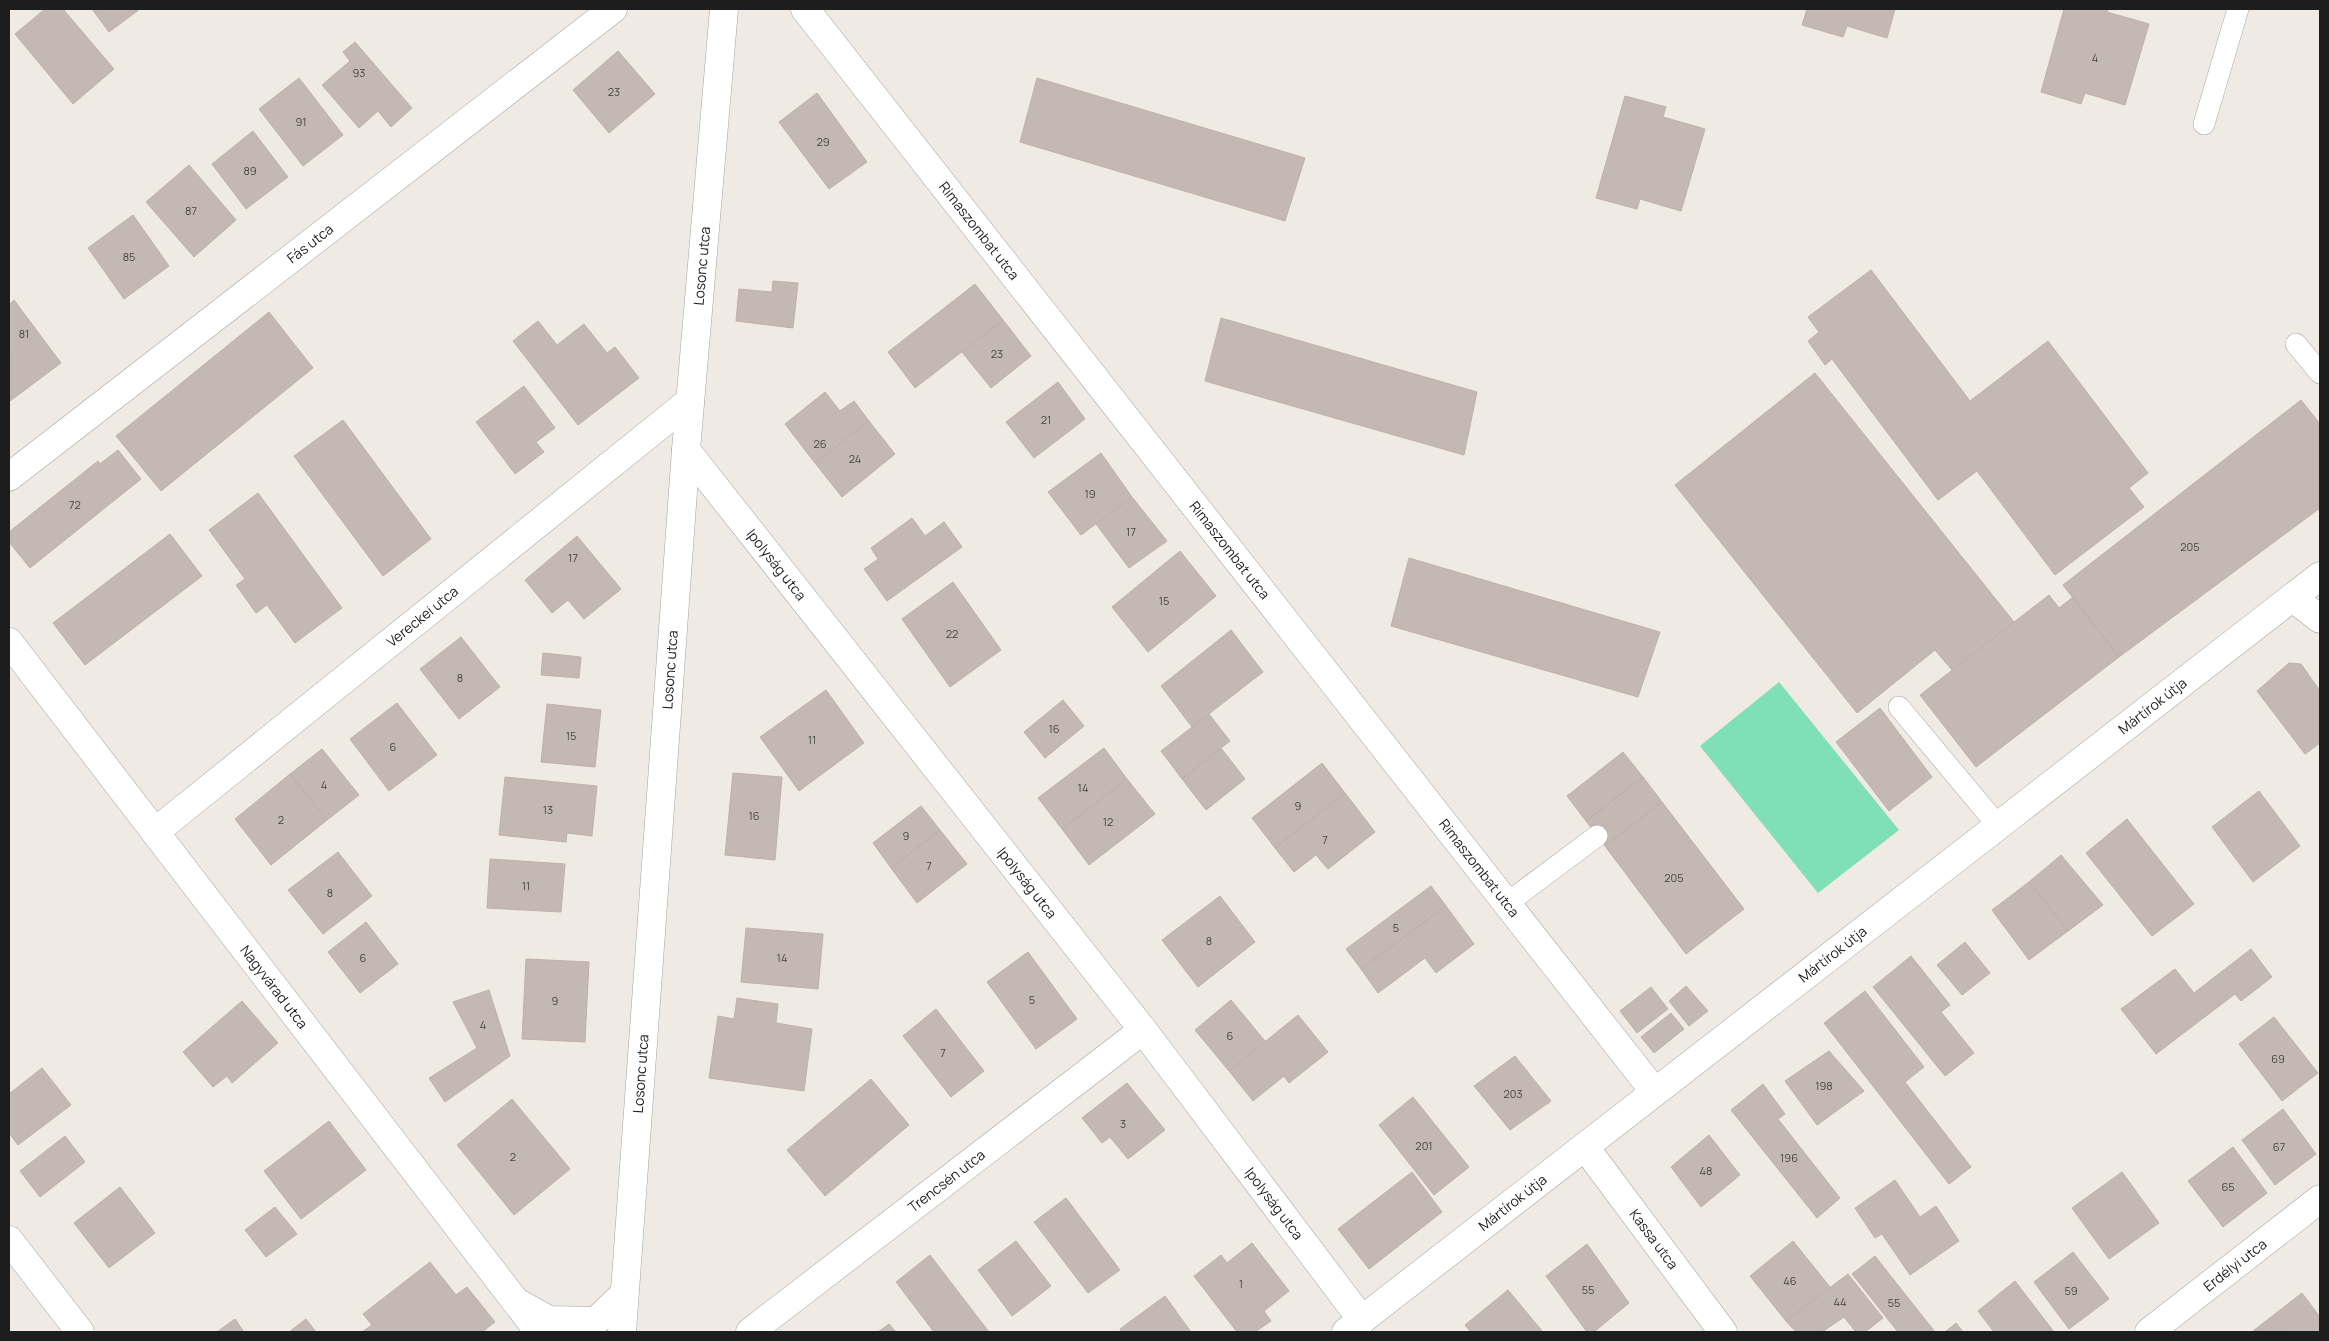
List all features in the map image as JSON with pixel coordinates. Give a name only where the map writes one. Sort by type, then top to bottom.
[{"type":"street","name":"Fás utca","points":[[9,477],[612,9]]},
{"type":"street","name":"Losonc utca","points":[[622,1332],[686,450],[724,9]]},
{"type":"street","name":"Rimaszombat utca","points":[[805,9],[1654,1092]]},
{"type":"street","name":"Vereckei utca","points":[[156,831],[690,401]]},
{"type":"street","name":"Ipolyság utca","points":[[686,450],[1143,1030],[1354,1326]]},
{"type":"street","name":"Mártírok útja","points":[[1354,1326],[2320,576]]},
{"type":"street","points":[[2292,598],[2320,619]]},
{"type":"street","name":"Nagyvárad utca","points":[[9,642],[539,1332]]},
{"type":"street","name":"Trencsén utca","points":[[750,1332],[1143,1030]]},
{"type":"street","name":"Kassa utca","points":[[1585,1147],[1723,1332]]},
{"type":"street","name":"Erdélyi utca","points":[[2149,1332],[2320,1199]]},
{"type":"street","points":[[9,1240],[80,1332]]},
{"type":"street","points":[[516,1302],[549,1320],[596,1321],[624,1294]]},
{"type":"lane","points":[[2204,124],[2238,9]]},
{"type":"lane","points":[[2296,344],[2320,373]]},
{"type":"lane","points":[[1900,707],[1999,826]]},
{"type":"lane","points":[[1506,904],[1597,836]]},
{"type":"green space","points":[[1779,682],[1899,830],[1818,893],[1700,746]]},
{"type":"building","points":[[45,9],[63,9],[114,69],[73,104],[15,34]]},
{"type":"building","points":[[92,9],[140,9],[109,32]]},
{"type":"building","points":[[1807,9],[1895,9],[1887,38],[1847,26],[1843,37],[1802,25]]},
{"type":"building","points":[[2064,9],[2108,9],[2107,12],[2149,24],[2125,105],[2085,93],[2081,104],[2041,92]]},
{"type":"building","points":[[355,42],[412,108],[391,127],[378,111],[359,128],[322,85],[350,61],[343,52]]},
{"type":"building","points":[[618,51],[655,94],[609,133],[573,90]]},
{"type":"building","points":[[299,78],[343,135],[303,166],[259,109]]},
{"type":"building","points":[[1037,78],[1305,158],[1285,221],[1020,142]]},
{"type":"building","points":[[817,93],[867,162],[829,189],[779,122]]},
{"type":"building","points":[[1625,96],[1666,107],[1663,117],[1705,129],[1681,211],[1640,199],[1637,209],[1596,198]]},
{"type":"building","points":[[253,131],[288,177],[246,209],[212,164]]},
{"type":"building","points":[[189,165],[236,220],[194,257],[146,202]]},
{"type":"building","points":[[133,215],[169,266],[124,299],[88,248]]},
{"type":"building","points":[[1871,270],[1970,401],[2048,341],[2148,473],[2129,488],[2144,507],[2055,575],[1977,471],[1938,500],[1832,359],[1825,365],[1808,341],[1819,332],[1808,317]]},
{"type":"building","points":[[773,281],[798,283],[793,328],[736,321],[739,289],[772,292]]},
{"type":"building","points":[[975,284],[1003,320],[915,388],[888,352]]},
{"type":"building","points":[[14,300],[61,363],[10,401],[9,305]]},
{"type":"building","points":[[269,312],[313,368],[161,491],[116,436]]},
{"type":"building","points":[[1221,318],[1477,392],[1464,455],[1205,381]]},
{"type":"building","points":[[1003,320],[1031,356],[991,388],[962,352]]},
{"type":"building","points":[[538,321],[557,345],[584,324],[607,353],[615,347],[639,378],[578,425],[513,341]]},
{"type":"building","points":[[1815,373],[2014,622],[1952,670],[1935,650],[1857,713],[1675,485]]},
{"type":"building","points":[[1058,382],[1085,419],[1034,458],[1006,422]]},
{"type":"building","points":[[524,386],[555,428],[536,442],[544,452],[515,474],[476,422]]},
{"type":"building","points":[[825,392],[840,411],[854,401],[869,421],[815,463],[785,424]]},
{"type":"building","points":[[2301,400],[2320,424],[2320,508],[2119,657],[2063,585]]},
{"type":"building","points":[[343,420],[431,539],[383,576],[294,456]]},
{"type":"building","points":[[869,421],[895,454],[842,497],[815,463]]},
{"type":"building","points":[[118,450],[141,479],[30,568],[9,542],[9,532],[98,461],[100,464]]},
{"type":"building","points":[[1101,453],[1132,497],[1081,535],[1048,492]]},
{"type":"building","points":[[258,493],[342,608],[295,643],[267,605],[256,613],[236,585],[245,579],[209,530]]},
{"type":"building","points":[[1132,497],[1167,541],[1129,568],[1096,524]]},
{"type":"building","points":[[912,518],[925,536],[944,522],[962,547],[887,601],[864,569],[878,559],[871,548]]},
{"type":"building","points":[[170,534],[202,576],[85,665],[53,623]]},
{"type":"building","points":[[577,536],[621,589],[584,619],[568,600],[552,613],[525,580]]},
{"type":"building","points":[[1180,551],[1216,596],[1148,652],[1112,607]]},
{"type":"building","points":[[1409,558],[1660,632],[1638,697],[1391,626]]},
{"type":"building","points":[[953,582],[1001,650],[950,687],[902,619]]},
{"type":"building","points":[[2049,595],[2059,608],[2073,597],[2119,657],[1976,767],[1920,695]]},
{"type":"building","points":[[1231,630],[1263,672],[1192,727],[1161,686]]},
{"type":"building","points":[[461,637],[500,687],[459,719],[420,669]]},
{"type":"building","points":[[543,653],[581,657],[579,678],[541,675]]},
{"type":"building","points":[[2289,663],[2301,664],[2320,691],[2320,743],[2305,754],[2257,691]]},
{"type":"building","points":[[826,690],[864,743],[799,791],[760,737]]},
{"type":"building","points":[[1063,700],[1084,726],[1045,758],[1024,732]]},
{"type":"building","points":[[397,703],[437,755],[389,791],[350,739]]},
{"type":"building","points":[[547,704],[601,710],[595,767],[541,762]]},
{"type":"building","points":[[1880,708],[1932,777],[1889,811],[1836,742]]},
{"type":"building","points":[[1209,714],[1230,741],[1182,779],[1161,751]]},
{"type":"building","points":[[1104,748],[1127,779],[1062,829],[1038,798]]},
{"type":"building","points":[[1221,748],[1245,779],[1206,810],[1182,779]]},
{"type":"building","points":[[322,749],[359,795],[327,820],[290,774]]},
{"type":"building","points":[[1623,752],[1643,777],[1586,821],[1567,796]]},
{"type":"building","points":[[1322,763],[1345,793],[1275,848],[1252,818]]},
{"type":"building","points":[[733,773],[782,777],[775,860],[725,855]]},
{"type":"building","points":[[290,774],[327,820],[271,865],[235,819]]},
{"type":"building","points":[[505,777],[597,786],[592,836],[567,833],[566,842],[499,835]]},
{"type":"building","points":[[1643,777],[1662,802],[1605,846],[1586,821]]},
{"type":"building","points":[[1127,779],[1155,814],[1089,865],[1062,829]]},
{"type":"building","points":[[2259,791],[2300,846],[2253,882],[2212,827]]},
{"type":"building","points":[[1345,793],[1375,832],[1328,869],[1316,855],[1294,872],[1275,848]]},
{"type":"building","points":[[1662,802],[1744,909],[1686,954],[1605,846]]},
{"type":"building","points":[[921,806],[940,830],[891,868],[873,843]]},
{"type":"building","points":[[2127,819],[2194,904],[2152,936],[2086,853]]},
{"type":"building","points":[[940,830],[967,864],[917,903],[891,868]]},
{"type":"building","points":[[338,852],[372,896],[323,934],[288,890]]},
{"type":"building","points":[[2061,855],[2103,905],[2068,931],[2029,882]]},
{"type":"building","points":[[490,859],[565,864],[561,912],[487,908]]},
{"type":"building","points":[[2029,882],[2068,931],[2029,960],[1992,910]]},
{"type":"building","points":[[1431,886],[1446,906],[1361,969],[1346,949]]},
{"type":"building","points":[[1220,896],[1255,942],[1198,987],[1162,940]]},
{"type":"building","points":[[1446,906],[1474,944],[1436,973],[1425,958],[1378,993],[1361,969]]},
{"type":"building","points":[[366,922],[398,964],[360,993],[328,952]]},
{"type":"building","points":[[746,928],[823,934],[818,989],[741,982]]},
{"type":"building","points":[[1965,942],[1990,973],[1962,995],[1937,965]]},
{"type":"building","points":[[2251,949],[2272,977],[2241,1001],[2235,994],[2156,1054],[2121,1009],[2175,969],[2194,993]]},
{"type":"building","points":[[1028,952],[1077,1019],[1036,1049],[987,982]]},
{"type":"building","points":[[1911,956],[1950,1005],[1941,1012],[1974,1053],[1945,1076],[1873,987]]},
{"type":"building","points":[[526,959],[589,962],[585,1042],[522,1039]]},
{"type":"building","points":[[1686,986],[1708,1011],[1689,1026],[1669,1001]]},
{"type":"building","points":[[1651,987],[1668,1009],[1637,1033],[1620,1011]]},
{"type":"building","points":[[489,990],[510,1056],[445,1102],[429,1078],[477,1048],[453,1002]]},
{"type":"building","points":[[1865,991],[1924,1067],[1905,1082],[1971,1167],[1949,1184],[1824,1023]]},
{"type":"building","points":[[737,998],[778,1004],[776,1023],[812,1029],[804,1091],[709,1078],[718,1016],[734,1019]]},
{"type":"building","points":[[1231,1000],[1265,1041],[1229,1071],[1195,1030]]},
{"type":"building","points":[[242,1001],[278,1043],[232,1083],[227,1076],[213,1087],[183,1052]]},
{"type":"building","points":[[936,1009],[984,1071],[951,1097],[903,1036]]},
{"type":"building","points":[[1671,1013],[1684,1029],[1654,1053],[1641,1037]]},
{"type":"building","points":[[1298,1015],[1328,1052],[1289,1083],[1284,1076],[1253,1101],[1229,1071]]},
{"type":"building","points":[[2274,1017],[2318,1073],[2282,1101],[2239,1044]]},
{"type":"building","points":[[1829,1051],[1864,1091],[1817,1125],[1785,1081]]},
{"type":"building","points":[[1515,1056],[1551,1101],[1510,1130],[1474,1086]]},
{"type":"building","points":[[42,1068],[71,1105],[18,1145],[9,1133],[9,1094]]},
{"type":"building","points":[[871,1079],[909,1125],[825,1196],[787,1150]]},
{"type":"building","points":[[1127,1083],[1165,1130],[1128,1159],[1110,1137],[1102,1143],[1082,1118]]},
{"type":"building","points":[[1763,1084],[1785,1114],[1778,1119],[1840,1198],[1817,1218],[1731,1110]]},
{"type":"building","points":[[1413,1097],[1469,1167],[1434,1195],[1379,1125]]},
{"type":"building","points":[[512,1099],[570,1169],[514,1215],[457,1145]]},
{"type":"building","points":[[2283,1109],[2316,1154],[2275,1185],[2242,1140]]},
{"type":"building","points":[[329,1121],[366,1170],[301,1219],[264,1171]]},
{"type":"building","points":[[1709,1135],[1740,1175],[1701,1207],[1671,1167]]},
{"type":"building","points":[[65,1136],[85,1162],[40,1197],[20,1171]]},
{"type":"building","points":[[2233,1147],[2267,1193],[2223,1227],[2188,1181]]},
{"type":"building","points":[[1412,1172],[1442,1212],[1369,1269],[1338,1229]]},
{"type":"building","points":[[2122,1172],[2159,1223],[2109,1259],[2072,1208]]},
{"type":"building","points":[[1895,1180],[1920,1217],[1936,1206],[1959,1241],[1910,1275],[1882,1234],[1875,1238],[1855,1208]]},
{"type":"building","points":[[120,1187],[155,1233],[109,1268],[74,1223]]},
{"type":"building","points":[[1066,1198],[1120,1270],[1088,1293],[1034,1222]]},
{"type":"building","points":[[275,1207],[297,1234],[266,1257],[245,1230]]},
{"type":"building","points":[[1016,1241],[1051,1286],[1012,1316],[978,1270]]},
{"type":"building","points":[[1793,1241],[1830,1287],[1786,1321],[1750,1276]]},
{"type":"building","points":[[1252,1243],[1289,1291],[1264,1311],[1271,1321],[1255,1332],[1237,1332],[1194,1276],[1221,1255],[1227,1263]]},
{"type":"building","points":[[1587,1244],[1629,1303],[1594,1332],[1587,1332],[1546,1276]]},
{"type":"building","points":[[2073,1252],[2109,1299],[2069,1329],[2034,1282]]},
{"type":"building","points":[[930,1255],[989,1332],[934,1332],[896,1282]]},
{"type":"building","points":[[1875,1256],[1935,1332],[1898,1332],[1852,1274]]},
{"type":"building","points":[[430,1262],[456,1295],[467,1287],[495,1322],[482,1332],[362,1332],[372,1325],[363,1314]]},
{"type":"building","points":[[1848,1274],[1883,1318],[1865,1332],[1856,1332],[1844,1317],[1822,1332],[1796,1332],[1786,1321]]},
{"type":"building","points":[[2015,1281],[2054,1332],[1994,1332],[1978,1311]]},
{"type":"building","points":[[1508,1290],[1543,1332],[1471,1332],[1465,1325]]},
{"type":"building","points":[[2302,1293],[2320,1317],[2320,1332],[2253,1331]]},
{"type":"building","points":[[1165,1296],[1191,1332],[1122,1332],[1120,1329]]},
{"type":"building","points":[[235,1319],[244,1332],[217,1332]]},
{"type":"building","points":[[306,1319],[316,1332],[289,1332]]},
{"type":"building","points":[[1956,1323],[1963,1332],[1945,1332]]},
{"type":"building","points":[[889,1324],[896,1332],[878,1332]]}]
